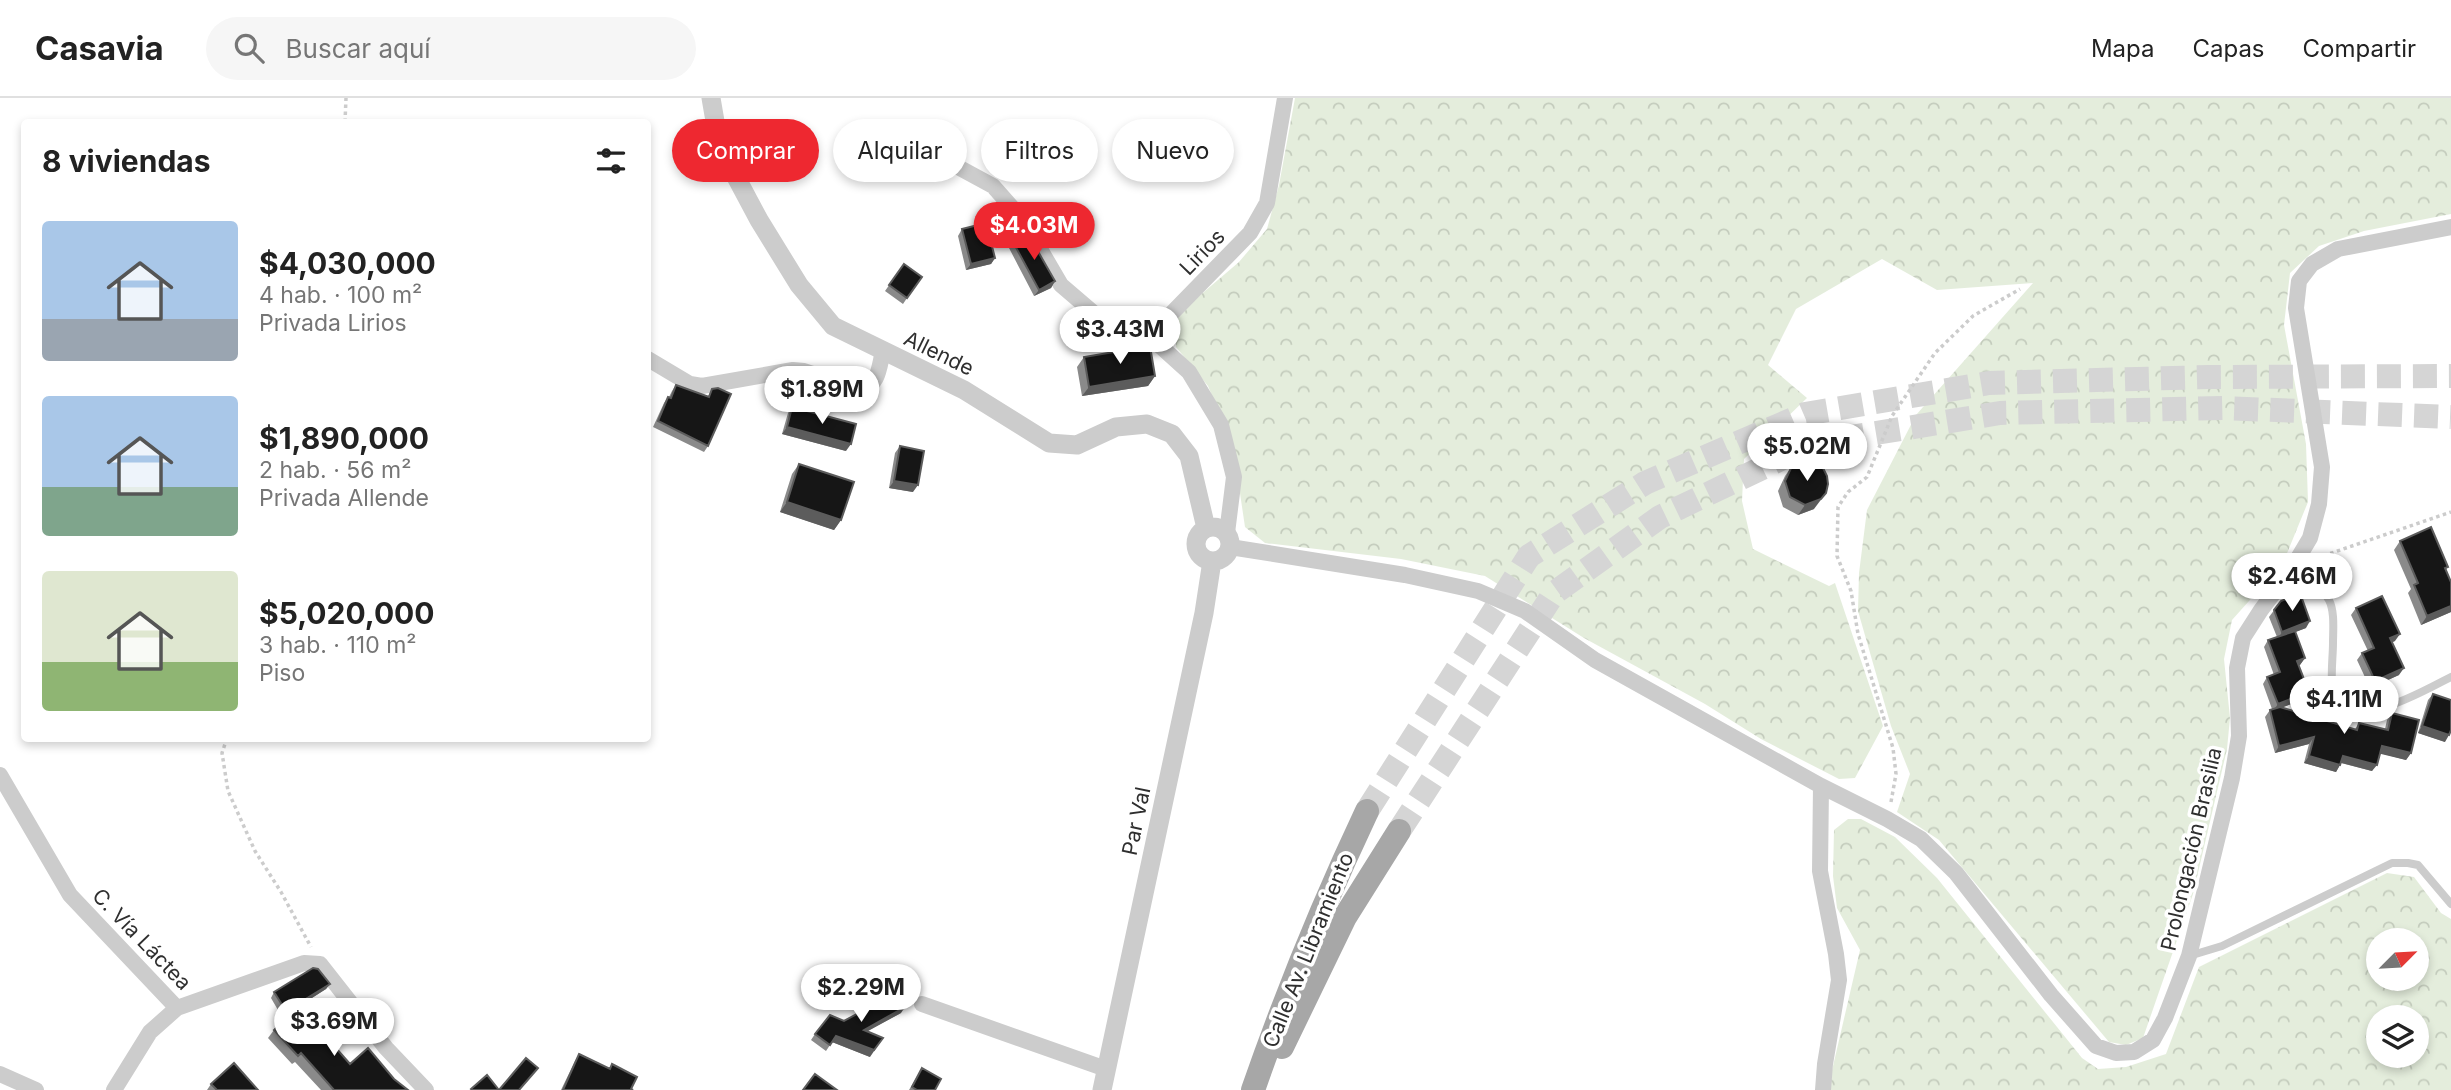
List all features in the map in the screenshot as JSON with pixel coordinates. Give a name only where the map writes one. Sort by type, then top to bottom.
[{"type":"main road","name":"Calle Av. Libramiento","points":[[1255,1090],[1275,1026],[1324,901],[1367,811]]},
{"type":"main road","name":"Calle Av. Libramiento","points":[[1255,1090],[1287,1037],[1345,916],[1399,831]]},
{"type":"street","name":"Allende","points":[[712,98],[716,127],[727,160],[759,220],[799,285],[833,326],[964,390],[1049,443],[1077,445],[1115,428],[1147,424],[1172,434],[1189,456],[1206,528]]},
{"type":"street","name":"Lirios","points":[[1158,344],[1171,314],[1250,233],[1267,203],[1285,98]]},
{"type":"street","points":[[967,172],[993,186],[1023,220],[1061,285],[1096,316],[1158,344],[1189,372],[1221,425],[1234,477],[1228,540],[1226,554],[1212,561],[1199,554],[1196,547],[1200,533],[1206,528],[1221,528],[1228,540]]},
{"type":"street","name":"Prolongación Brasilia","points":[[1228,540],[1478,591],[1525,611],[1595,660],[1921,839],[1956,873],[2051,995],[2096,1046],[2116,1053],[2134,1052],[2153,1040],[2165,1018],[2189,956],[2232,778],[2239,736],[2237,668],[2243,638],[2310,538],[2319,504],[2322,467],[2296,309],[2298,281],[2312,264],[2338,249],[2451,227]]},
{"type":"street","points":[[651,361],[690,384],[702,386],[793,370],[804,371],[860,390],[873,384],[883,351]]},
{"type":"street","name":"Par Val","points":[[1102,1090],[1204,613],[1212,561]]},
{"type":"street","name":"C. Vía Láctea","points":[[0,775],[69,895],[177,1008],[304,962],[320,964]]},
{"type":"street","points":[[1821,786],[1820,871],[1839,980],[1825,1063],[1824,1090]]},
{"type":"street","points":[[320,964],[386,1048],[426,1090]]},
{"type":"street","points":[[922,1004],[1107,1069]]},
{"type":"street","points":[[114,1090],[150,1032],[177,1008]]},
{"type":"street","points":[[0,1074],[36,1090]]},
{"type":"lane","points":[[2292,568],[2320,590],[2329,601],[2333,617],[2333,693],[2342,707],[2358,713],[2376,711],[2451,677]]},
{"type":"lane","points":[[2189,956],[2222,946],[2392,863],[2418,865],[2451,904]]},
{"type":"path","points":[[345,119],[346,98]]},
{"type":"path","points":[[1887,819],[1896,774],[1893,748],[1858,634],[1851,591],[1837,556],[1838,507],[1848,492],[1867,477],[1892,416],[1935,353],[1973,316],[2020,289]]},
{"type":"path","points":[[2292,568],[2451,512]]},
{"type":"path","points":[[226,742],[222,753],[228,791],[255,851],[320,964]]},
{"type":"green space","points":[[1295,98],[2451,98],[2451,214],[2364,231],[2319,246],[2290,273],[2284,325],[2306,444],[2308,502],[2283,563],[2232,620],[2224,659],[2230,718],[2227,749],[2193,894],[2143,1038],[2126,1045],[2109,1042],[1939,840],[1897,812],[1910,774],[1891,726],[1858,611],[1859,573],[1867,510],[1916,415],[2033,283],[1937,290],[1882,259],[1796,309],[1768,365],[1807,398],[1744,459],[1742,501],[1753,549],[1829,586],[1835,583],[1883,726],[1855,778],[1839,779],[1761,739],[1705,704],[1584,638],[1485,576],[1401,559],[1265,543],[1245,527],[1233,446],[1208,386],[1176,347],[1175,321],[1239,262],[1267,229],[1279,185]]},
{"type":"green space","points":[[1848,819],[1861,819],[1895,837],[1937,878],[2082,1058],[2098,1069],[2126,1067],[2166,1054],[2199,967],[2387,873],[2414,877],[2441,913],[2451,919],[2451,1090],[1829,1090],[1860,950],[1837,908],[1833,876],[1834,830]]},
{"type":"building","points":[[986,223],[995,258],[971,264],[962,229]]},
{"type":"building","points":[[1028,234],[1055,281],[1039,290],[1013,242]]},
{"type":"building","points":[[904,264],[922,277],[907,298],[889,285]]},
{"type":"building","points":[[1150,346],[1155,376],[1089,387],[1084,357]]},
{"type":"building","points":[[676,385],[709,397],[712,389],[718,388],[731,394],[708,446],[658,421]]},
{"type":"building","points":[[792,407],[856,424],[851,444],[787,427]]},
{"type":"building","points":[[900,446],[924,451],[918,485],[894,481]]},
{"type":"building","points":[[1808,461],[1823,468],[1828,484],[1821,499],[1805,505],[1790,497],[1785,481],[1792,466]]},
{"type":"building","points":[[799,464],[854,482],[841,520],[787,502]]},
{"type":"building","points":[[2431,527],[2448,567],[2445,568],[2451,582],[2451,606],[2427,616],[2414,585],[2418,583],[2400,541]]},
{"type":"building","points":[[2300,593],[2310,621],[2282,632],[2274,610],[2281,601]]},
{"type":"building","points":[[2382,596],[2400,634],[2390,638],[2404,668],[2375,681],[2362,653],[2374,648],[2356,608]]},
{"type":"building","points":[[2295,631],[2305,658],[2297,661],[2309,692],[2278,704],[2267,677],[2280,672],[2268,640]]},
{"type":"building","points":[[2433,694],[2451,700],[2449,735],[2422,726]]},
{"type":"building","points":[[2280,707],[2357,730],[2359,723],[2388,730],[2392,713],[2419,720],[2411,753],[2382,746],[2377,765],[2343,756],[2340,765],[2309,756],[2314,737],[2279,746],[2270,710]]},
{"type":"building","points":[[313,968],[318,969],[330,984],[286,1011],[274,992]]},
{"type":"building","points":[[897,992],[905,1007],[864,1030],[883,1038],[874,1050],[836,1036],[830,1045],[815,1034],[830,1015],[844,1021]]},
{"type":"building","points":[[299,1006],[350,1064],[368,1048],[394,1079],[408,1090],[334,1090],[301,1053],[298,1056],[274,1030]]},
{"type":"building","points":[[579,1054],[610,1069],[612,1064],[637,1077],[631,1089],[633,1090],[563,1090]]},
{"type":"building","points":[[526,1058],[538,1068],[519,1090],[499,1090]]},
{"type":"building","points":[[234,1063],[258,1090],[217,1090],[211,1084]]},
{"type":"building","points":[[922,1068],[941,1079],[935,1090],[917,1090],[912,1087]]},
{"type":"building","points":[[815,1074],[837,1090],[803,1090]]},
{"type":"building","points":[[487,1075],[499,1090],[472,1090],[471,1089]]},
{"type":"tunnel","points":[[1367,811],[1529,556],[1645,483],[1805,414],[1989,383],[2209,377],[2451,376]]},
{"type":"tunnel","points":[[1399,831],[1554,593],[1660,517],[1814,443],[2000,413],[2223,408],[2451,417]]}]
